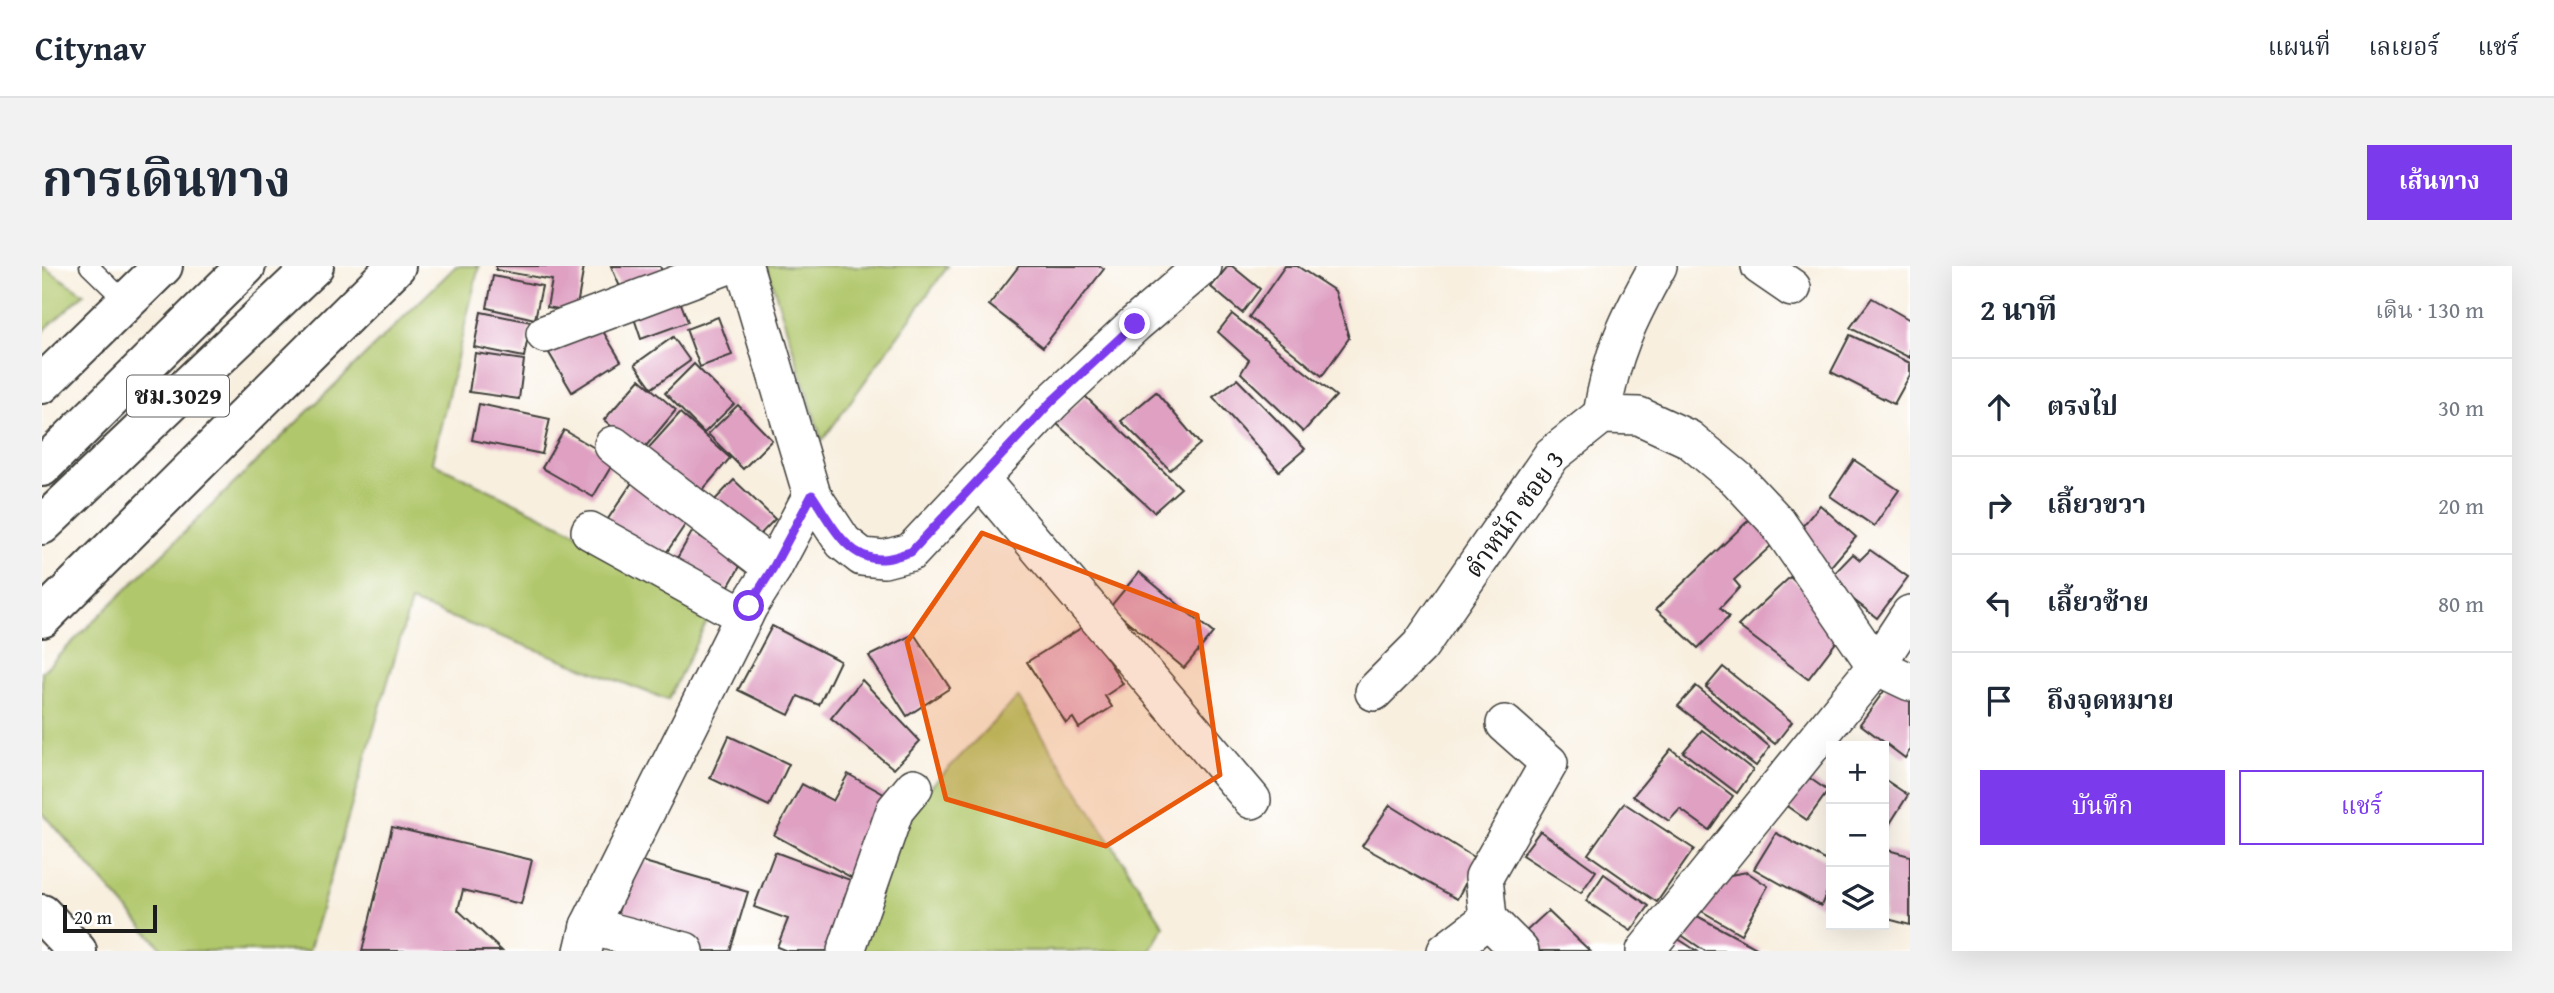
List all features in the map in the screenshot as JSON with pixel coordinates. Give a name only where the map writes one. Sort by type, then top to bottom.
[{"type":"main road","points":[[42,384],[163,266]]},
{"type":"main road","name":"ชม.3029","points":[[42,467],[246,266]]},
{"type":"main road","name":"ชม.3029","points":[[42,525],[314,266]]},
{"type":"main road","points":[[42,618],[396,266]]},
{"type":"main road","points":[[42,914],[77,951]]},
{"type":"street","points":[[545,334],[726,266]]},
{"type":"street","points":[[744,266],[812,495],[843,542],[862,557],[884,559],[911,552],[1051,402],[1135,324],[1203,266]]},
{"type":"street","points":[[1658,266],[1619,341],[1607,379],[1602,415],[1639,416],[1689,439],[1737,479],[1777,522],[1875,666],[1910,682]]},
{"type":"street","points":[[1760,266],[1792,288]]},
{"type":"street","name":"ตำหนัก ซอย 3","points":[[1374,692],[1420,646],[1552,455],[1602,415]]},
{"type":"street","points":[[613,445],[773,568]]},
{"type":"street","points":[[981,480],[1252,800]]},
{"type":"street","points":[[685,951],[586,939],[744,617],[812,495]]},
{"type":"street","points":[[590,531],[744,617]]},
{"type":"street","points":[[1645,951],[1875,666],[1910,614]]},
{"type":"street","points":[[1505,724],[1549,763],[1484,877],[1488,919],[1520,951]]},
{"type":"street","points":[[846,951],[895,810],[915,787]]},
{"type":"street","points":[[1446,951],[1488,919]]},
{"type":"lane","points":[[89,266],[125,302]]},
{"type":"highlighted area","points":[[982,533],[1197,615],[1220,775],[1106,846],[946,799],[907,642]]},
{"type":"green space","points":[[42,266],[84,294],[42,332]]},
{"type":"green space","points":[[456,266],[479,266],[432,462],[717,601],[668,700],[411,602],[309,951],[164,951],[42,812],[42,672]]},
{"type":"green space","points":[[767,266],[948,266],[822,441]]},
{"type":"green space","points":[[1018,697],[1164,926],[1150,951],[856,951],[904,814]]},
{"type":"building","points":[[496,266],[584,266],[576,312],[547,307],[552,280],[496,270]]},
{"type":"building","points":[[611,266],[660,266],[667,286],[626,301]]},
{"type":"building","points":[[1019,266],[1100,266],[1104,269],[1043,347],[989,305]]},
{"type":"building","points":[[1228,266],[1232,266],[1260,289],[1242,313],[1211,287]]},
{"type":"building","points":[[1285,266],[1297,266],[1335,291],[1349,338],[1322,376],[1249,317]]},
{"type":"building","points":[[493,276],[542,286],[535,319],[487,308]]},
{"type":"building","points":[[677,293],[688,322],[641,339],[631,309]]},
{"type":"building","points":[[1872,298],[1910,320],[1910,358],[1850,328]]},
{"type":"building","points":[[481,312],[531,322],[524,357],[474,347]]},
{"type":"building","points":[[1232,314],[1336,396],[1303,432],[1241,373],[1249,360],[1218,332]]},
{"type":"building","points":[[718,317],[732,355],[700,367],[686,329]]},
{"type":"building","points":[[598,323],[621,361],[572,392],[549,353]]},
{"type":"building","points":[[1850,335],[1910,363],[1910,375],[1894,404],[1831,372]]},
{"type":"building","points":[[673,337],[690,361],[652,388],[635,364]]},
{"type":"building","points":[[475,353],[524,360],[519,399],[469,392]]},
{"type":"building","points":[[694,364],[734,404],[704,433],[665,393]]},
{"type":"building","points":[[640,379],[676,410],[641,452],[604,420]]},
{"type":"building","points":[[1237,379],[1305,449],[1279,471],[1213,397]]},
{"type":"building","points":[[1156,392],[1200,444],[1170,470],[1121,421]]},
{"type":"building","points":[[1085,396],[1181,488],[1154,512],[1056,423]]},
{"type":"building","points":[[479,404],[550,419],[542,454],[472,440]]},
{"type":"building","points":[[738,405],[772,440],[743,469],[708,434]]},
{"type":"building","points":[[680,413],[730,458],[695,499],[644,453]]},
{"type":"building","points":[[564,430],[615,460],[593,497],[542,468]]},
{"type":"building","points":[[1854,460],[1899,490],[1874,526],[1830,496]]},
{"type":"building","points":[[734,480],[775,519],[752,543],[711,504]]},
{"type":"building","points":[[633,481],[689,519],[658,565],[602,528]]},
{"type":"building","points":[[1820,505],[1856,537],[1827,571],[1796,534]]},
{"type":"building","points":[[1752,517],[1773,544],[1734,580],[1740,587],[1720,608],[1729,617],[1698,648],[1656,609]]},
{"type":"building","points":[[692,532],[743,561],[723,596],[672,567]]},
{"type":"building","points":[[1870,550],[1908,577],[1877,618],[1828,580],[1853,554],[1860,560]]},
{"type":"building","points":[[1139,572],[1213,633],[1184,668],[1110,607]]},
{"type":"building","points":[[1790,577],[1846,629],[1808,679],[1738,626]]},
{"type":"building","points":[[1086,625],[1123,684],[1105,696],[1112,707],[1079,728],[1073,718],[1066,723],[1027,662]]},
{"type":"building","points":[[772,626],[840,661],[819,705],[798,696],[789,715],[738,690]]},
{"type":"building","points":[[914,634],[950,688],[907,716],[869,656]]},
{"type":"building","points":[[1723,667],[1792,722],[1775,744],[1706,687]]},
{"type":"building","points":[[1895,676],[1910,686],[1910,750],[1905,758],[1889,746],[1889,741],[1882,741],[1860,724]]},
{"type":"building","points":[[862,680],[920,741],[894,769],[831,718]]},
{"type":"building","points":[[1696,686],[1770,747],[1756,766],[1678,706]]},
{"type":"building","points":[[1702,730],[1753,770],[1737,793],[1683,752]]},
{"type":"building","points":[[729,736],[789,764],[769,806],[710,778]]},
{"type":"building","points":[[1671,749],[1733,796],[1709,830],[1680,809],[1669,821],[1633,796]]},
{"type":"building","points":[[1798,770],[1826,790],[1826,794],[1807,820],[1778,800]]},
{"type":"building","points":[[848,774],[896,801],[854,879],[774,835],[802,784],[833,801]]},
{"type":"building","points":[[1889,782],[1908,795],[1889,825]]},
{"type":"building","points":[[1624,803],[1694,849],[1657,902],[1588,854]]},
{"type":"building","points":[[1390,805],[1478,860],[1457,899],[1362,846]]},
{"type":"building","points":[[392,827],[532,860],[521,904],[463,890],[458,910],[502,951],[362,951]]},
{"type":"building","points":[[1540,831],[1596,871],[1581,893],[1522,855]]},
{"type":"building","points":[[1776,833],[1826,860],[1826,894],[1821,906],[1754,869]]},
{"type":"building","points":[[1889,850],[1910,856],[1910,925],[1889,919]]},
{"type":"building","points":[[775,852],[861,884],[835,951],[787,951],[777,947],[788,919],[754,907]]},
{"type":"building","points":[[634,859],[748,892],[730,951],[698,951],[614,926]]},
{"type":"building","points":[[1747,872],[1768,886],[1741,934],[1693,906],[1713,878]]},
{"type":"building","points":[[1604,874],[1649,906],[1631,931],[1586,901]]},
{"type":"building","points":[[1548,911],[1590,951],[1540,951],[1522,935]]},
{"type":"building","points":[[1688,911],[1762,951],[1705,951],[1674,930]]},
{"type":"building","points":[[1672,935],[1697,951],[1661,951]]},
{"type":"route","points":[[749,606],[773,568],[812,495],[843,542],[862,557],[884,559],[911,552],[1051,402],[1135,324]]}]
